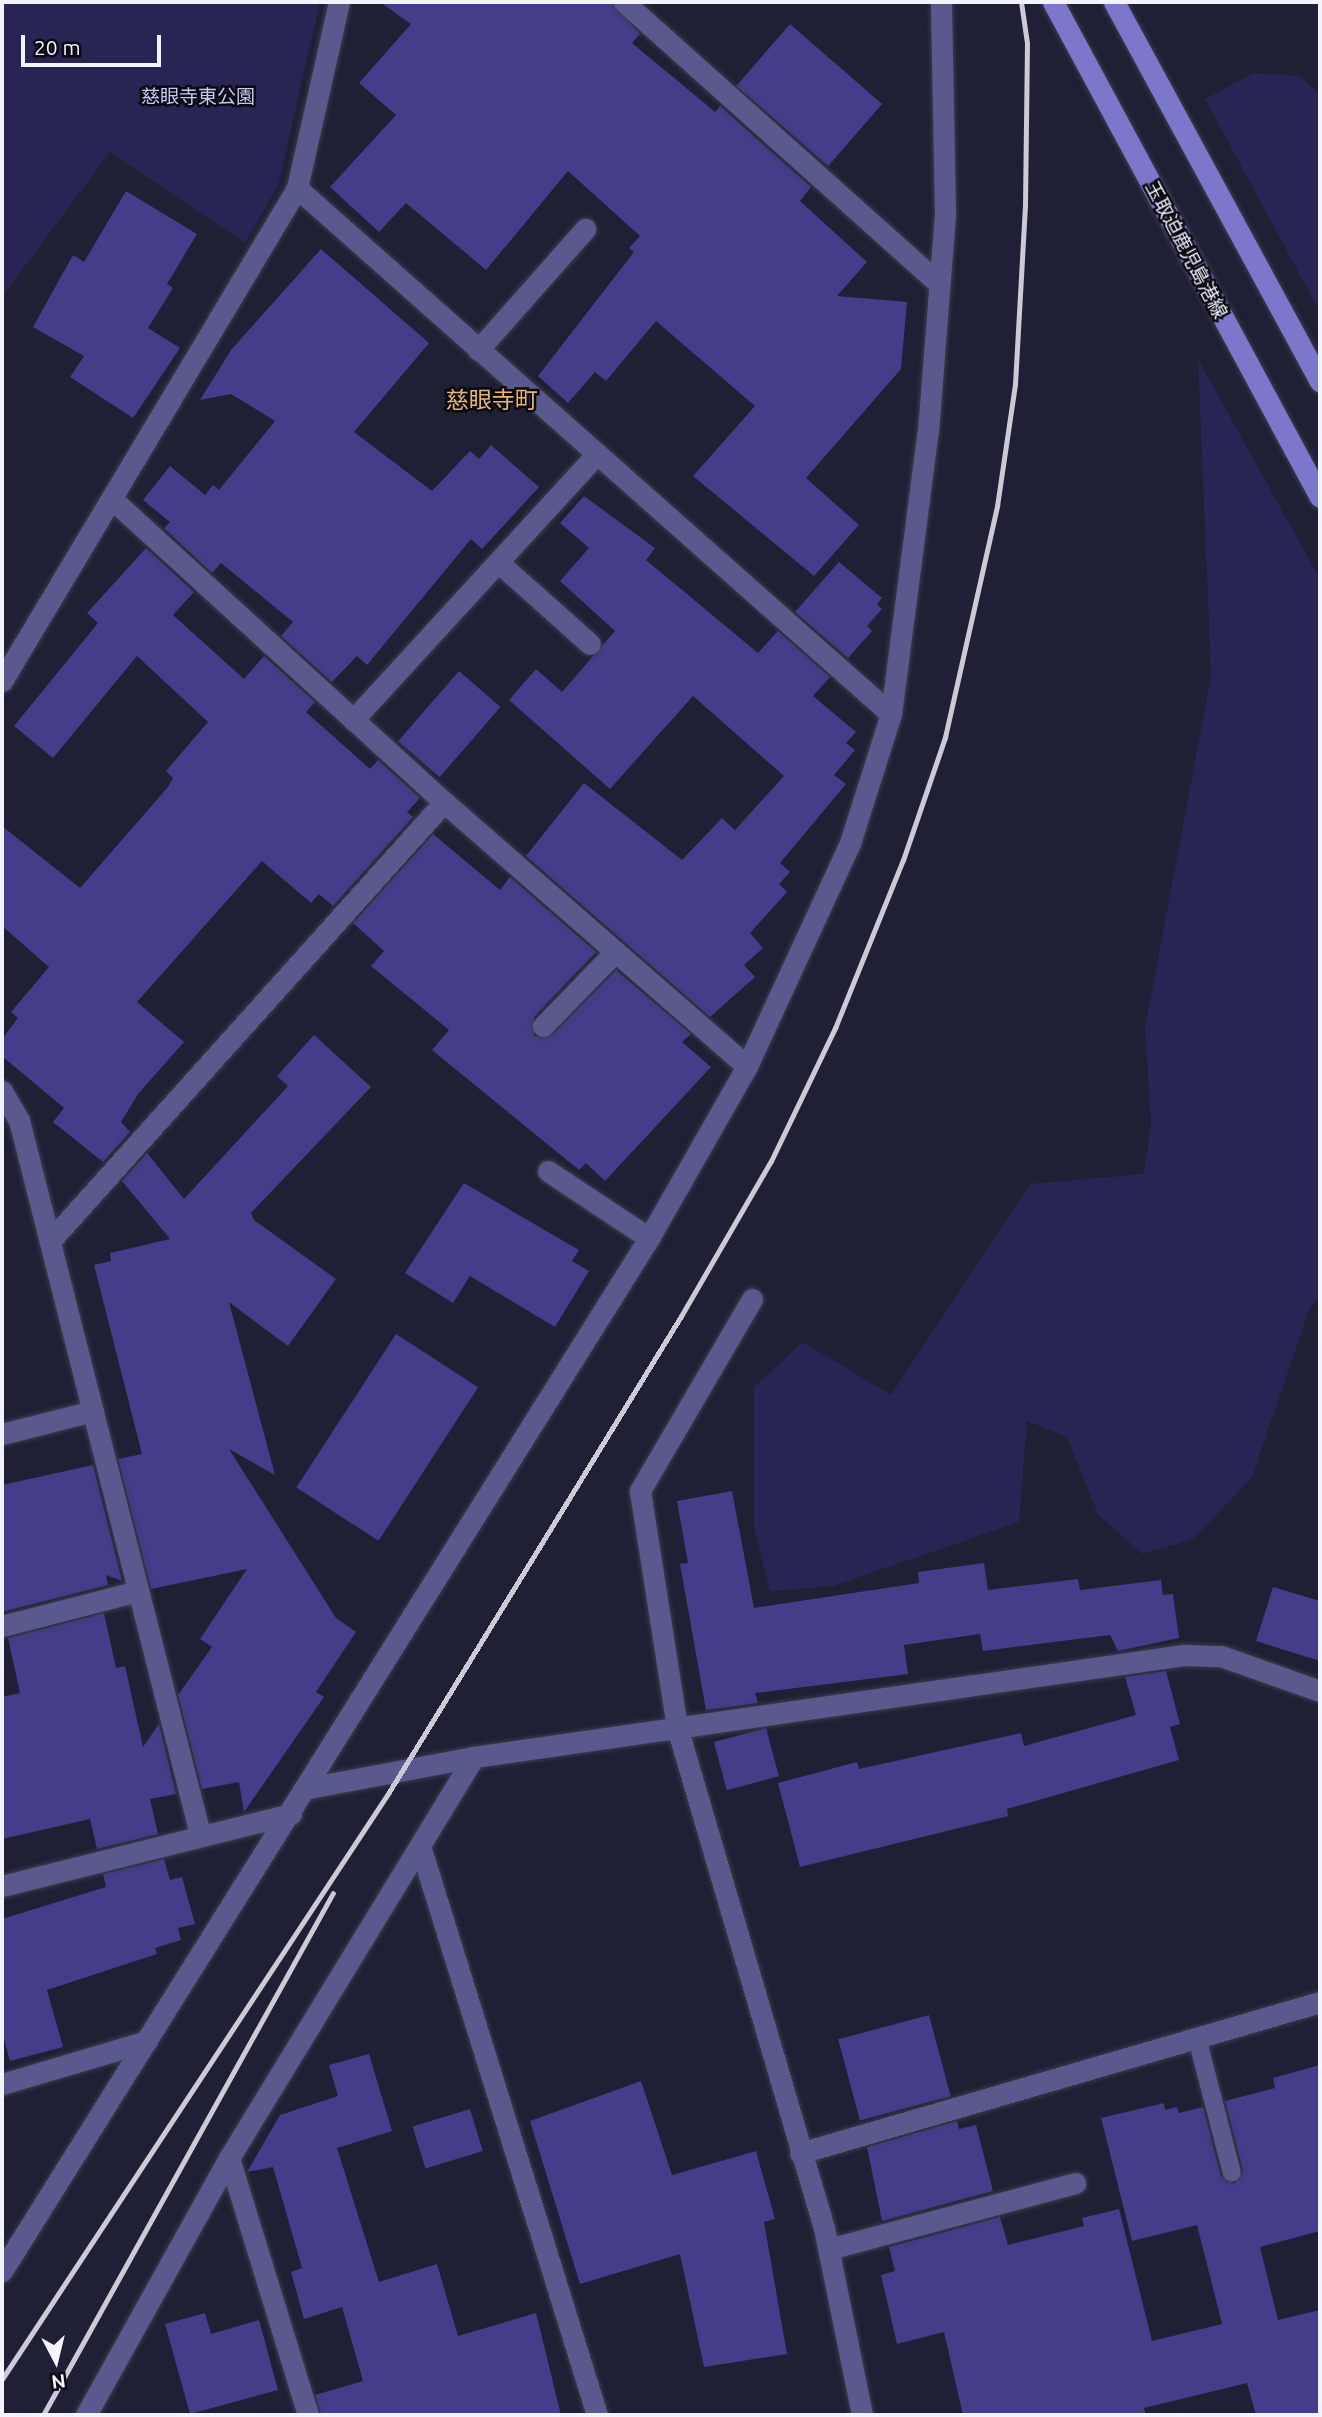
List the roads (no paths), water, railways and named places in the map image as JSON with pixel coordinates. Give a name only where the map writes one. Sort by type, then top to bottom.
[{"type":"main road","name":"玉取迫鹿児島港線","points":[[1053,2],[1320,497]]},
{"type":"main road","points":[[1114,2],[1214,191],[1320,382]]},
{"type":"street","points":[[2,681],[113,500],[297,188],[339,2]]},
{"type":"street","points":[[624,2],[938,283]]},
{"type":"street","points":[[2,2272],[308,1788],[649,1238],[747,1066],[850,843],[891,714],[928,431],[945,213],[941,2]]},
{"type":"street","points":[[297,188],[596,456],[891,714]]},
{"type":"street","points":[[478,349],[585,229]]},
{"type":"street","points":[[353,720],[596,456]]},
{"type":"street","points":[[113,500],[444,803],[747,1066]]},
{"type":"street","points":[[498,562],[590,644]]},
{"type":"street","points":[[50,1241],[444,803]]},
{"type":"street","points":[[543,1027],[615,952]]},
{"type":"street","points":[[2,1091],[10,1123],[50,1241],[200,1834]]},
{"type":"street","points":[[548,1171],[649,1238]]},
{"type":"street","points":[[752,1299],[640,1491],[677,1727],[829,2249],[862,2415]]},
{"type":"street","points":[[2,1434],[93,1411]]},
{"type":"street","points":[[2,1626],[138,1591]]},
{"type":"street","points":[[308,1788],[474,1757],[1184,1655],[1221,1656],[1320,1691]]},
{"type":"street","points":[[86,2415],[229,2158],[474,1757]]},
{"type":"street","points":[[2,1886],[200,1834],[291,1814]]},
{"type":"street","points":[[420,1846],[597,2415]]},
{"type":"street","points":[[800,2153],[1320,2003]]},
{"type":"street","points":[[2,2084],[147,2041]]},
{"type":"street","points":[[229,2158],[309,2415]]},
{"type":"street","points":[[829,2249],[1075,2183]]},
{"type":"lane","points":[[1197,2038],[1232,2173]]},
{"type":"railway","points":[[2,2379],[389,1792],[681,1316],[771,1161],[835,1028],[903,860],[945,737],[997,506],[1015,384],[1025,206],[1027,43],[1021,2]]},
{"type":"railway","points":[[43,2415],[333,1893]]},
{"type":"district","name":"慈眼寺町","points":[[492,400]]},
{"type":"park label","name":"慈眼寺東公園","points":[[198,97]]}]
